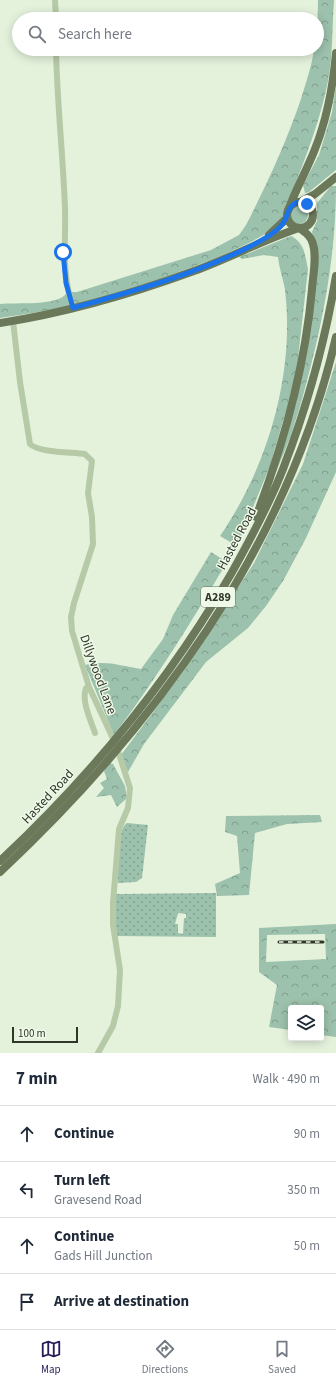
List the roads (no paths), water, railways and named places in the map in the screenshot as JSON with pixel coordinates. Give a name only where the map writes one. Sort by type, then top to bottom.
[{"type":"main road","points":[[299,228],[290,225],[287,215],[314,153],[322,130],[332,85],[336,53]]},
{"type":"main road","points":[[256,243],[276,230],[293,204],[300,202],[336,177]]},
{"type":"main road","points":[[312,211],[316,198],[329,183]]},
{"type":"main road","points":[[0,323],[73,308],[137,290],[194,271],[256,243],[310,224],[313,217],[312,211],[307,204],[300,202]]},
{"type":"main road","name":"A289","points":[[240,557],[282,445],[297,388],[305,348],[311,302],[314,249],[308,236],[299,228]]},
{"type":"main road","name":"Hasted Road","points":[[0,861],[42,821],[96,763],[148,698],[192,637],[240,557],[274,489],[302,417],[322,349],[336,276]]},
{"type":"main road","name":"Hasted Road","points":[[0,872],[47,826],[102,768],[154,704],[200,640],[246,565],[279,503],[313,419],[336,337]]},
{"type":"main road","name":"A289","points":[[279,503],[299,466],[322,403],[336,356]]},
{"type":"street","points":[[55,0],[56,12]]},
{"type":"street","points":[[56,56],[65,209],[63,252],[66,283],[73,308]]},
{"type":"street","name":"Dillywood Lane","points":[[13,321],[29,443],[37,448],[86,454],[92,461],[88,493],[92,517],[92,544],[74,603],[71,617],[72,631],[89,686],[108,727],[130,788],[128,808],[119,829],[113,903],[113,925],[120,970],[120,988],[114,1026],[98,1053]]},
{"type":"street","points":[[89,686],[84,692],[95,734]]},
{"type":"railway","points":[[279,942],[323,942]]}]
